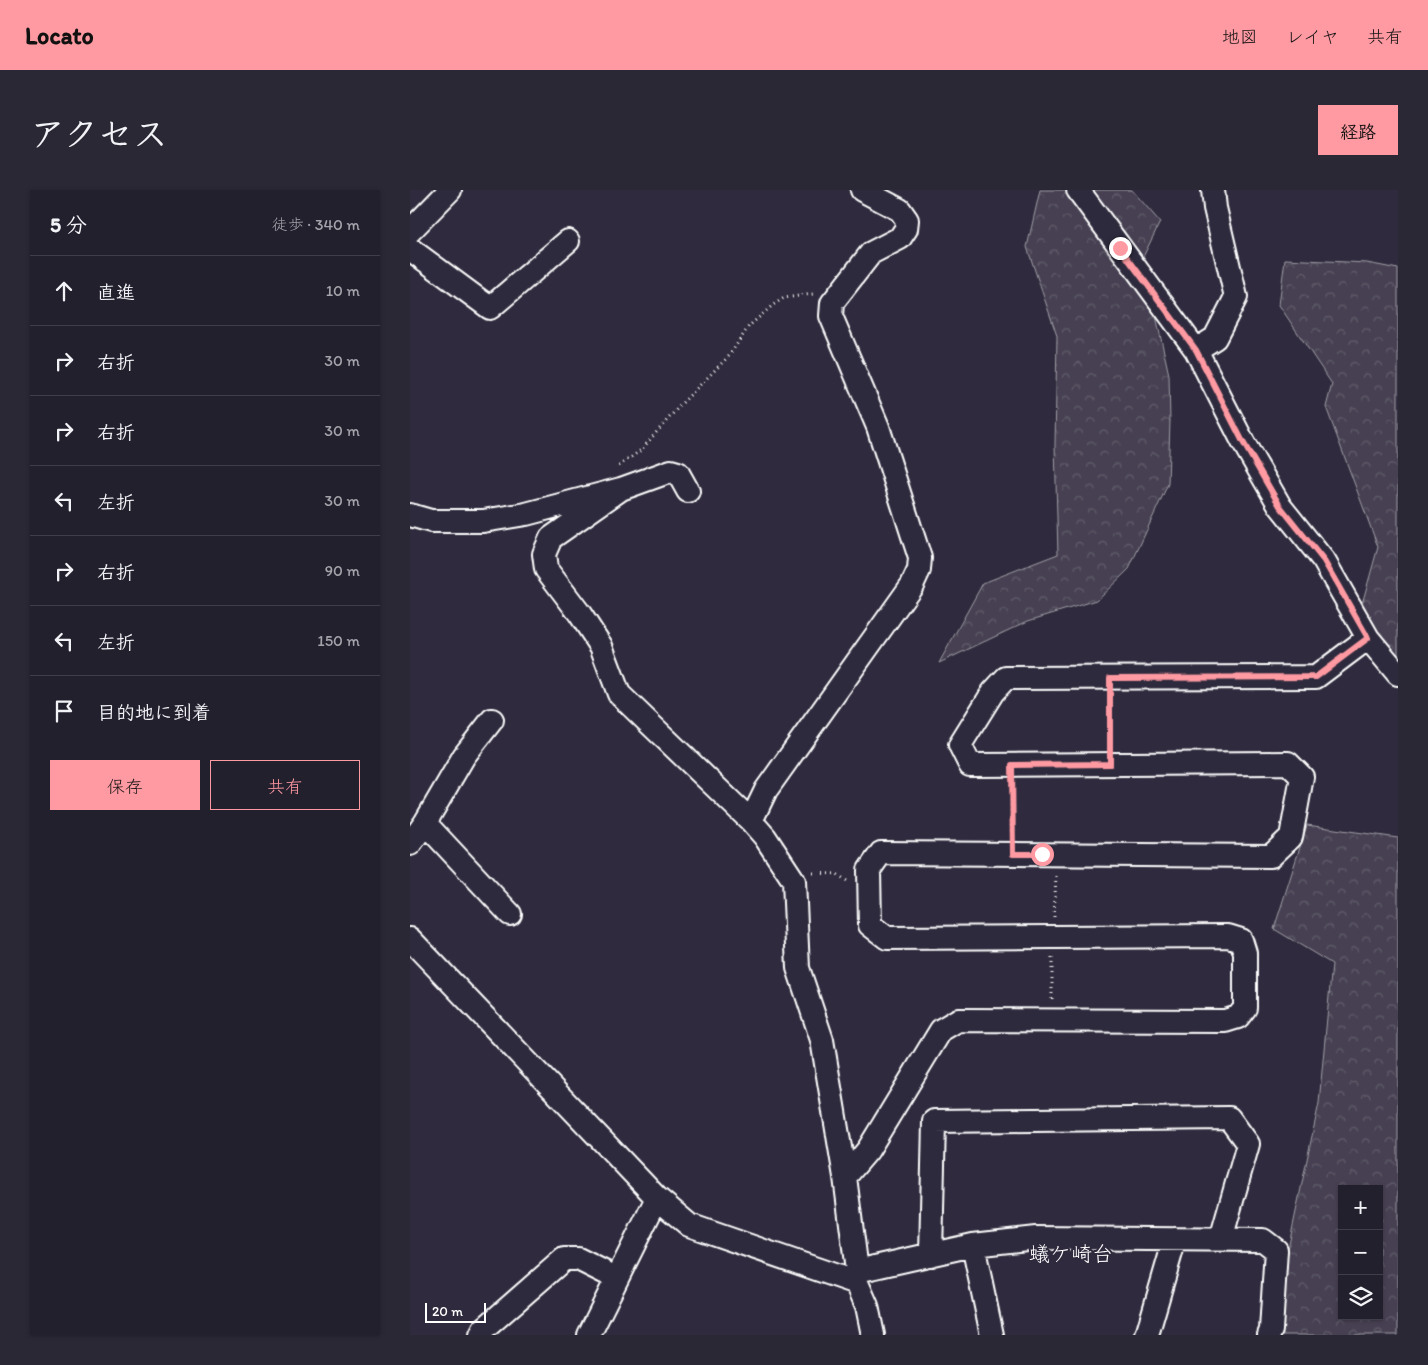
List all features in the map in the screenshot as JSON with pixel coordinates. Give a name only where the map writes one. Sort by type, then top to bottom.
[{"type":"street","points":[[410,231],[450,190]]},
{"type":"street","points":[[751,821],[766,790],[912,585],[919,570],[920,558],[878,427],[831,316],[832,303],[871,253],[900,238],[906,229],[907,220],[900,210],[862,190]]},
{"type":"street","points":[[1078,190],[1196,350],[1243,442],[1280,506],[1324,561],[1368,638],[1398,674]]},
{"type":"street","points":[[1196,350],[1215,338],[1236,297],[1213,190]]},
{"type":"street","points":[[410,249],[490,308],[568,241]]},
{"type":"street","points":[[410,515],[430,521],[483,521],[526,514],[621,489],[671,471],[678,473],[688,491]]},
{"type":"street","points":[[621,489],[551,538],[544,554],[546,569],[580,614],[601,646],[619,694],[751,821],[766,837],[794,880],[798,968],[822,1040],[845,1177],[854,1276],[867,1306],[873,1335]]},
{"type":"street","points":[[845,1177],[868,1150],[941,1030],[958,1020],[1224,1020],[1238,1017],[1245,1008],[1245,953],[1241,940],[1228,936],[887,938],[870,925],[869,870],[881,853],[1271,856],[1291,837],[1302,777],[1288,763],[970,766],[960,745],[993,692],[1006,678],[1316,677],[1368,638]]},
{"type":"street","points":[[410,844],[425,823],[464,756],[492,720]]},
{"type":"street","points":[[425,823],[510,914]]},
{"type":"street","points":[[410,939],[656,1198],[689,1225],[854,1276],[973,1245],[1036,1238],[1263,1240],[1276,1250],[1271,1330],[1269,1335]]},
{"type":"street","points":[[931,1255],[934,1121],[1229,1118],[1248,1144],[1222,1239]]},
{"type":"street","points":[[589,1335],[656,1198]]},
{"type":"street","points":[[1147,1335],[1175,1239]]},
{"type":"street","points":[[973,1245],[992,1335]]},
{"type":"street","points":[[481,1335],[484,1329],[564,1259],[578,1259],[616,1278]]},
{"type":"path","points":[[598,495],[596,482],[641,450],[684,401],[728,356],[749,326],[773,305],[784,298],[799,295],[817,294],[836,298]]},
{"type":"path","points":[[1110,678],[1110,764]]},
{"type":"path","points":[[1012,765],[1013,854]]},
{"type":"path","points":[[815,873],[837,874],[852,885]]},
{"type":"green space","points":[[1040,190],[1132,190],[1160,222],[1143,257],[1169,375],[1168,484],[1129,569],[1097,600],[1028,621],[939,663],[983,583],[1058,554],[1055,445],[1057,336],[1027,247]]},
{"type":"green space","points":[[1285,259],[1367,263],[1398,269],[1398,662],[1360,611],[1378,547],[1326,407],[1332,384],[1279,305]]},
{"type":"green space","points":[[1307,825],[1398,838],[1398,1335],[1279,1335],[1287,1254],[1319,1103],[1332,964],[1274,929]]},
{"type":"district","name":"蟻ケ崎台","points":[[1071,1254]]},
{"type":"route","points":[[1042,854],[1013,854],[1012,765],[1110,764],[1110,678],[1316,677],[1368,638],[1324,561],[1280,506],[1243,442],[1196,350],[1120,248]]}]
